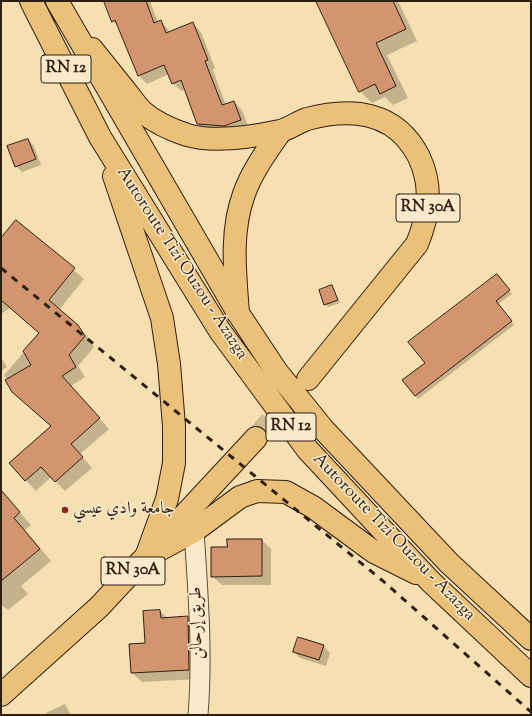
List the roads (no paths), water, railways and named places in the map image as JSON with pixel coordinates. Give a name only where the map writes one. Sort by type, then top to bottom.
[{"type":"main road","name":"Autoroute Tizi Ouzou - Azazga","points":[[31,1],[100,137],[220,331],[307,449],[430,581],[531,676]]},
{"type":"main road","name":"Autoroute Tizi Ouzou - Azazga","points":[[62,10],[238,313],[277,372],[323,428],[450,563],[531,639]]},
{"type":"main road","name":"RN 30A","points":[[62,10],[144,112],[167,128],[188,135],[223,139],[281,131],[305,120],[331,113],[357,113],[374,116],[389,124],[402,134],[414,148],[423,165],[428,183],[429,204],[427,218],[417,244],[308,380]]},
{"type":"main road","points":[[238,313],[234,272],[237,218],[244,194],[254,171],[281,131]]},
{"type":"main road","points":[[100,137],[162,318],[169,364],[174,426],[174,463],[167,499],[146,557]]},
{"type":"main road","name":"RN 30A","points":[[1,695],[99,607],[256,438]]},
{"type":"main road","points":[[146,557],[194,531],[240,497],[257,490],[286,492],[313,506],[374,552],[430,581]]},
{"type":"street","name":"طريق إرحالن","points":[[194,531],[198,593],[200,694],[198,715]]},
{"type":"tunnel","points":[[256,438],[292,397]]},
{"type":"railway","points":[[1,268],[383,581],[531,712]]},
{"type":"place","name":"جامعة وادي عيسي","points":[[65,510]]}]
